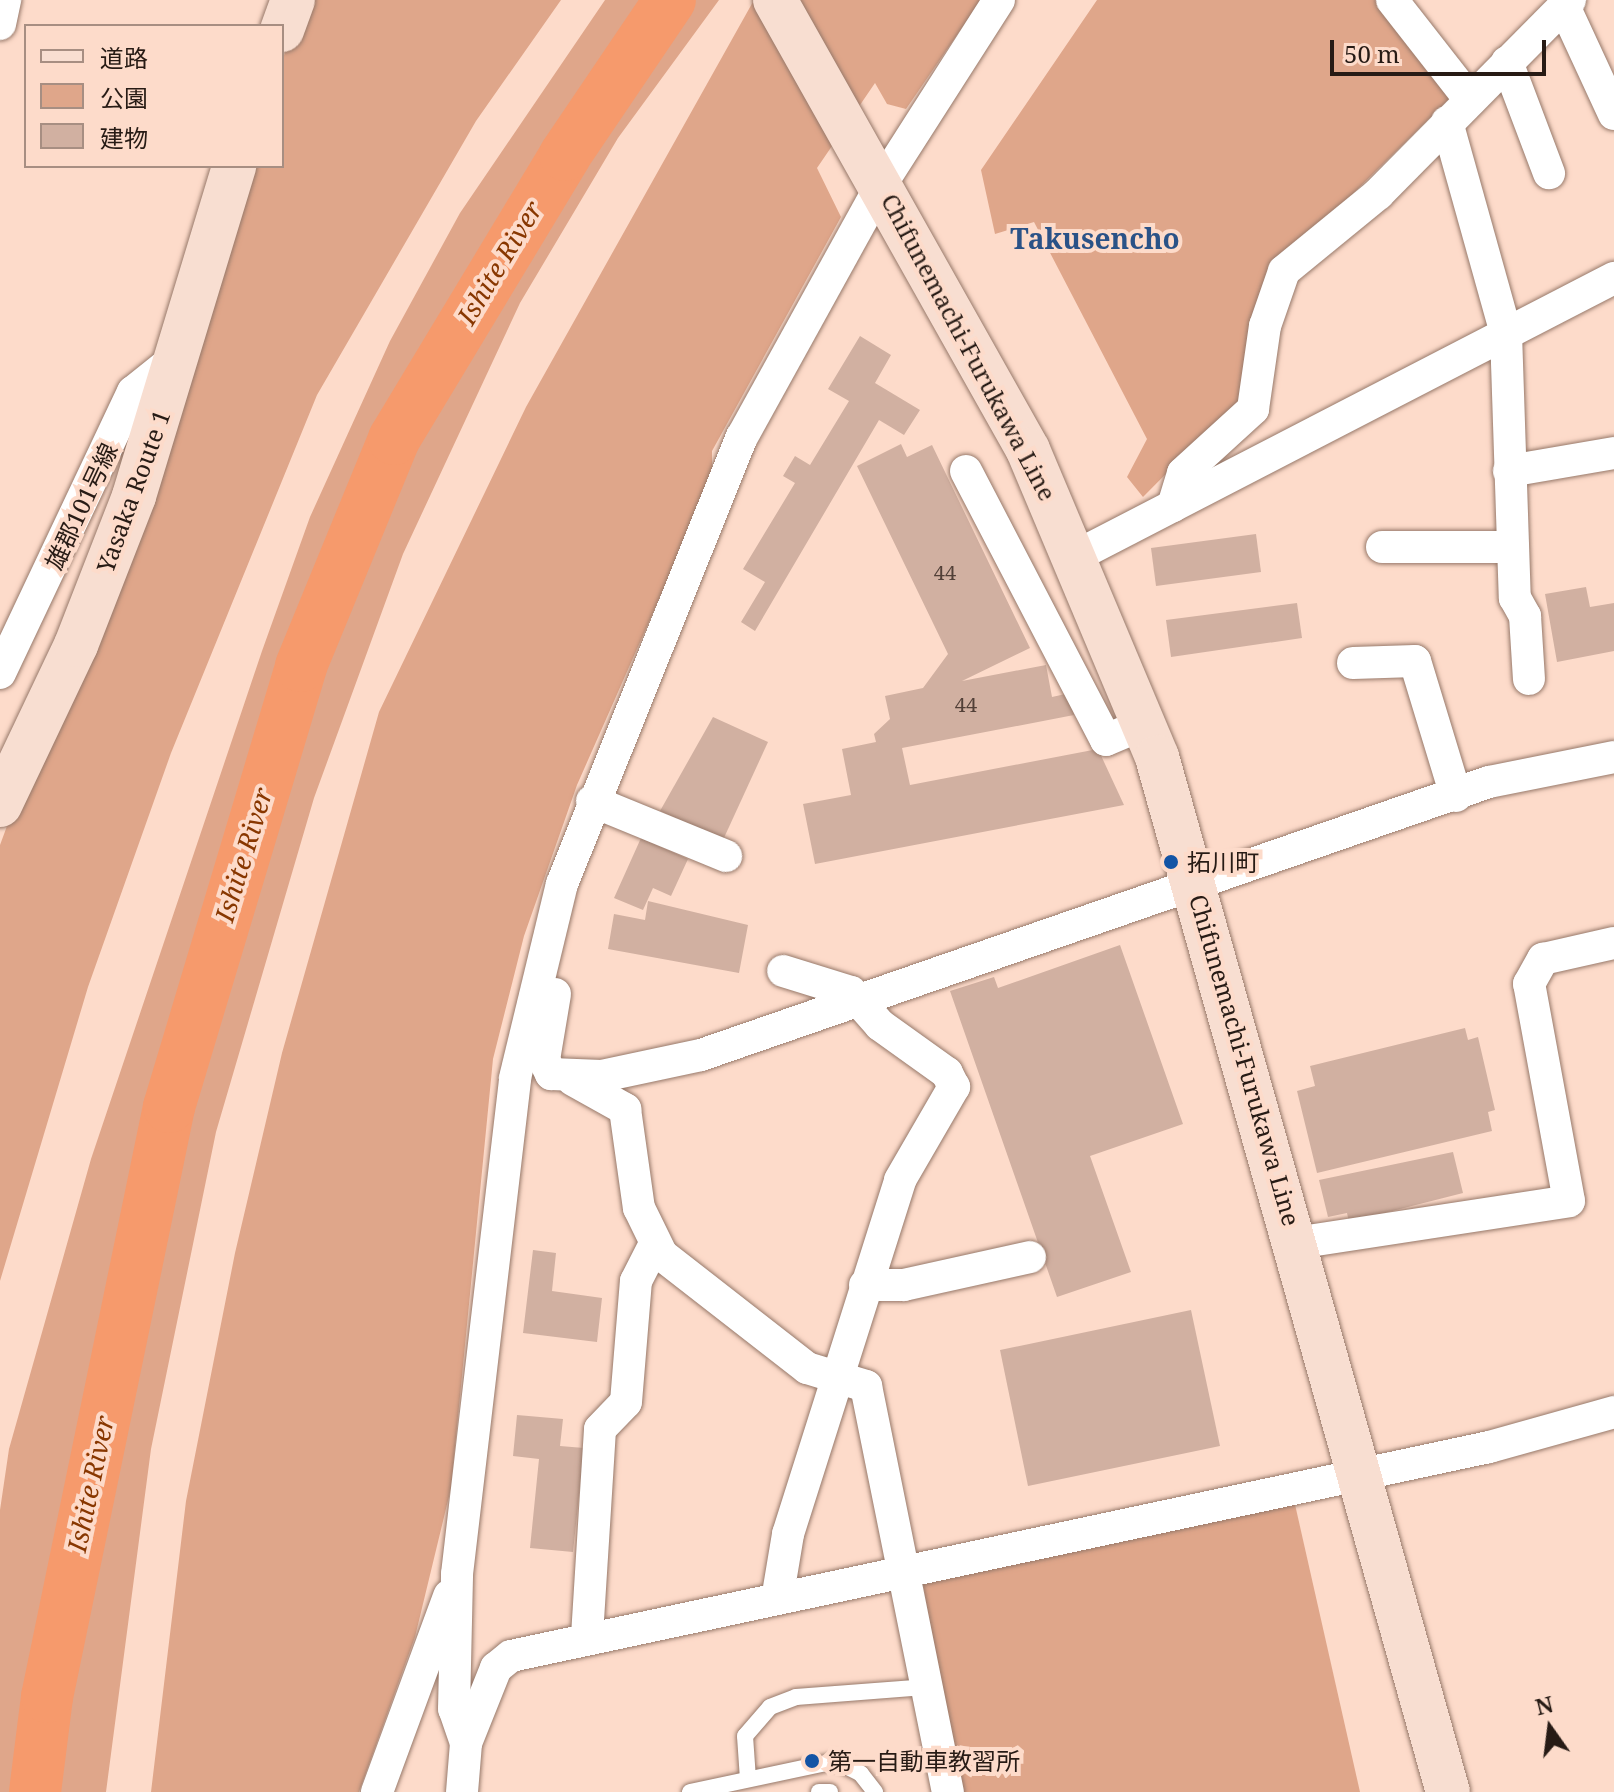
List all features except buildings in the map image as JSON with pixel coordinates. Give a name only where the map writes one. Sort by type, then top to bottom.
[{"type":"street","points":[[0,24],[5,0]]},
{"type":"street","points":[[284,25],[293,0]]},
{"type":"street","name":"Chifunemachi-Furukawa Line","points":[[775,0],[882,183],[1028,450],[1076,556],[1144,724],[1197,887],[1448,1792]]},
{"type":"street","points":[[466,1743],[454,1709],[457,1574],[515,1078],[550,923],[592,801],[742,437],[882,183],[999,0]]},
{"type":"street","points":[[1392,0],[1458,111],[1506,333],[1513,547],[1529,679]]},
{"type":"street","points":[[1173,506],[1183,473],[1253,409],[1265,326],[1284,271],[1358,213],[1567,3],[1602,55],[1614,114]]},
{"type":"street","points":[[1507,62],[1551,154]]},
{"type":"street","name":"Yasaka Route 1","points":[[0,805],[76,645],[180,354],[233,168]]},
{"type":"street","points":[[1076,556],[1614,278]]},
{"type":"street","name":"雄郡101号線","points":[[0,673],[133,392],[180,354]]},
{"type":"street","points":[[1509,471],[1614,453]]},
{"type":"street","points":[[966,471],[1106,740],[1144,724]]},
{"type":"street","points":[[1382,547],[1513,547]]},
{"type":"street","points":[[1353,663],[1415,661],[1456,796]]},
{"type":"street","points":[[573,1080],[701,1055],[1456,796],[1614,757]]},
{"type":"street","points":[[592,801],[726,856]]},
{"type":"street","points":[[550,923],[563,945],[544,1060],[551,1074],[573,1080],[625,1109],[639,1208],[654,1246],[807,1368],[866,1386],[948,1792]]},
{"type":"street","points":[[1296,1243],[1569,1201],[1529,984],[1543,959],[1614,943]]},
{"type":"street","points":[[778,1594],[781,1558],[900,1180],[954,1087],[947,1073],[880,1025],[864,1001],[783,971]]},
{"type":"street","points":[[587,1636],[600,1429],[626,1402],[636,1281],[654,1246]]},
{"type":"street","points":[[865,1285],[904,1285],[1030,1257]]},
{"type":"street","points":[[462,1792],[466,1743],[496,1668],[511,1656],[778,1594],[1359,1474],[1614,1412]]},
{"type":"street","points":[[377,1792],[457,1574]]},
{"type":"lane","points":[[748,1779],[745,1736],[770,1707],[796,1697],[925,1687]]},
{"type":"lane","points":[[690,1792],[718,1789],[748,1779],[836,1761],[861,1774],[875,1792]]},
{"type":"lane","points":[[819,1792],[830,1792]]},
{"type":"green space","points":[[303,0],[561,0],[476,121],[317,395],[171,753],[88,987],[0,1281],[0,845],[250,168],[284,168],[284,55]]},
{"type":"green space","points":[[605,0],[719,0],[618,138],[520,303],[403,554],[314,798],[216,1132],[151,1449],[106,1792],[0,1792],[0,1510],[9,1449],[91,1159],[262,651],[310,517],[390,341],[460,213]]},
{"type":"green space","points":[[754,0],[981,0],[906,109],[887,104],[875,83],[817,168],[841,217],[712,451],[712,479],[577,785],[524,936],[493,1059],[451,1488],[415,1637],[359,1792],[151,1792],[186,1501],[235,1253],[282,1053],[379,712],[526,407]]},
{"type":"green space","points":[[1097,0],[1377,0],[1449,99],[1312,234],[1249,390],[1143,497],[1127,477],[1147,439],[1034,222],[995,234],[981,170]]},
{"type":"green space","points":[[1294,1500],[1360,1792],[959,1792],[923,1584]]},
{"type":"waterway","name":"Ishite River","points":[[35,1792],[47,1697],[169,1107],[301,666],[394,439],[565,155],[670,0]]},
{"type":"place","name":"拓川町","points":[[1171,862]]},
{"type":"place","name":"第一自動車教習所","points":[[812,1761]]},
{"type":"district","name":"Takusencho","points":[[1095,238]]}]
